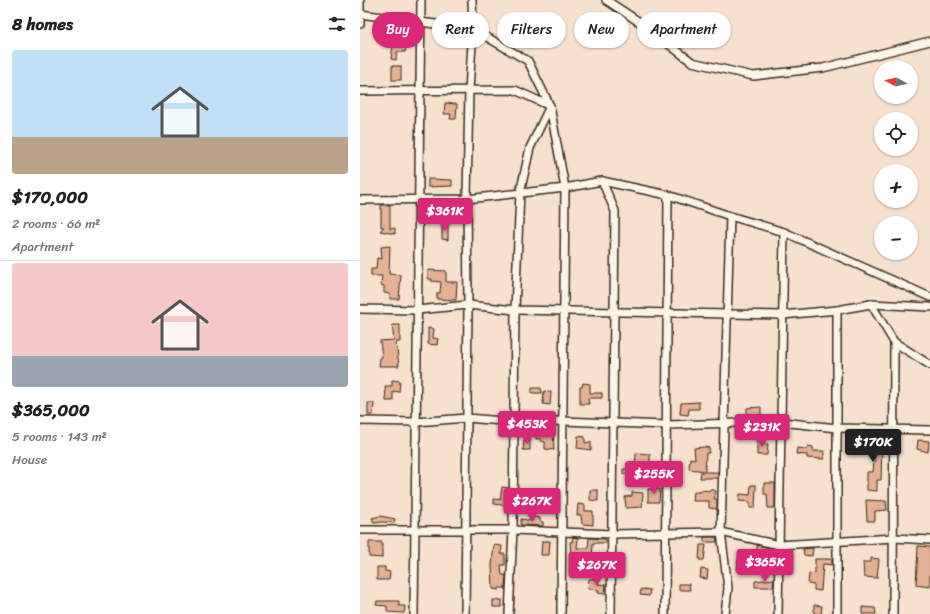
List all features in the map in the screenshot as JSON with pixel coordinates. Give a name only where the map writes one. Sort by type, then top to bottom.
[{"type":"street","points":[[360,0],[360,24]]},
{"type":"street","points":[[420,12],[421,0]]},
{"type":"street","points":[[472,0],[472,12]]},
{"type":"street","points":[[606,0],[641,23],[692,62],[753,76],[824,68],[930,41]]},
{"type":"street","points":[[360,14],[372,16]]},
{"type":"street","points":[[489,38],[528,61],[550,106],[565,188],[562,614]]},
{"type":"street","points":[[414,614],[420,48]]},
{"type":"street","points":[[465,614],[468,305],[467,199],[469,90],[472,48]]},
{"type":"street","points":[[360,91],[515,90],[550,106]]},
{"type":"street","points":[[509,614],[513,530],[515,310],[520,193],[530,148],[550,106]]},
{"type":"street","points":[[360,200],[467,199],[565,188],[602,181],[668,195],[784,232],[930,297]]},
{"type":"street","points":[[602,181],[615,211],[611,614]]},
{"type":"street","points":[[665,614],[668,195]]},
{"type":"street","points":[[725,614],[728,588],[721,532],[730,216]]},
{"type":"street","points":[[778,614],[784,232]]},
{"type":"street","points":[[360,309],[417,310],[468,305],[515,310],[782,315],[837,310],[871,304],[930,307]]},
{"type":"street","points":[[871,304],[894,342],[930,365]]},
{"type":"street","points":[[837,310],[837,614]]},
{"type":"street","points":[[893,614],[894,342]]},
{"type":"street","points":[[360,421],[416,422],[467,418],[514,422],[563,421],[666,425],[781,422],[837,428],[930,430]]},
{"type":"street","points":[[360,530],[513,530],[562,534],[721,532],[779,545],[894,538],[930,540]]},
{"type":"building","points":[[393,48],[406,48],[405,52],[397,52],[396,60],[391,59]]},
{"type":"building","points":[[392,66],[401,66],[401,80],[392,80]]},
{"type":"building","points":[[445,103],[457,104],[456,119],[450,119],[451,114],[444,114]]},
{"type":"building","points":[[428,179],[452,180],[452,186],[428,187]]},
{"type":"building","points":[[381,205],[390,205],[390,229],[395,228],[395,234],[380,231],[384,227],[381,227]]},
{"type":"building","points":[[437,210],[446,210],[445,223],[437,222]]},
{"type":"building","points":[[448,223],[448,240],[442,239],[442,224]]},
{"type":"building","points":[[390,246],[389,274],[401,275],[399,299],[390,299],[390,294],[384,293],[384,286],[381,285],[382,276],[371,276],[371,269],[376,269],[377,258],[382,259],[381,247]]},
{"type":"building","points":[[428,270],[446,271],[446,282],[457,282],[456,300],[437,299],[437,293],[440,293],[441,282],[431,281],[432,279],[428,279]]},
{"type":"building","points":[[392,325],[400,325],[400,342],[396,342],[399,366],[379,366],[380,358],[382,357],[380,341],[394,340]]},
{"type":"building","points":[[428,328],[434,329],[433,338],[438,339],[437,345],[428,344]]},
{"type":"building","points":[[392,380],[400,381],[399,392],[393,391],[393,401],[386,401],[385,386],[392,386]]},
{"type":"building","points":[[583,383],[590,384],[590,393],[602,393],[602,398],[588,398],[589,404],[580,404],[580,387],[582,387]]},
{"type":"building","points":[[532,388],[541,388],[542,393],[532,393]]},
{"type":"building","points":[[544,391],[551,392],[550,405],[543,404]]},
{"type":"building","points":[[699,402],[699,409],[689,409],[688,415],[680,414],[681,403]]},
{"type":"building","points":[[368,403],[374,403],[373,415],[368,415]]},
{"type":"building","points":[[761,407],[761,415],[747,416],[747,408]]},
{"type":"building","points":[[536,430],[553,431],[554,450],[545,449],[545,442],[540,441],[541,439],[536,439]]},
{"type":"building","points":[[750,430],[757,430],[757,437],[749,437]]},
{"type":"building","points":[[868,434],[873,434],[872,446],[882,447],[881,480],[877,480],[877,491],[867,490],[867,472],[873,472],[875,451],[858,449],[858,445],[864,445]]},
{"type":"building","points":[[578,436],[585,437],[585,443],[591,442],[591,450],[577,448]]},
{"type":"building","points":[[524,440],[530,440],[530,450],[523,450]]},
{"type":"building","points":[[757,440],[763,440],[763,444],[768,444],[767,455],[757,455]]},
{"type":"building","points":[[918,440],[929,441],[928,452],[917,449]]},
{"type":"building","points":[[808,446],[813,447],[813,451],[824,451],[824,459],[807,458],[807,455],[796,454],[797,448],[807,449]]},
{"type":"building","points":[[694,448],[709,448],[709,453],[706,453],[705,471],[689,469],[690,458],[695,459]]},
{"type":"building","points":[[636,453],[650,454],[650,470],[654,470],[654,478],[635,477],[635,475],[623,474],[623,469],[635,469]]},
{"type":"building","points":[[701,472],[718,472],[718,478],[700,478]]},
{"type":"building","points":[[764,483],[775,483],[775,508],[768,508],[767,494],[764,494]]},
{"type":"building","points":[[751,485],[756,485],[755,508],[750,508],[750,502],[739,501],[740,494],[750,495]]},
{"type":"building","points":[[502,487],[508,488],[508,506],[494,504],[494,499],[500,500]]},
{"type":"building","points":[[648,489],[660,489],[659,502],[648,502]]},
{"type":"building","points":[[710,489],[716,491],[714,499],[717,499],[717,509],[709,508],[709,501],[693,501],[694,492],[701,492],[701,490],[710,491]]},
{"type":"building","points":[[590,490],[598,490],[598,501],[590,500]]},
{"type":"building","points":[[632,492],[643,493],[642,507],[626,508],[625,497],[632,496]]},
{"type":"building","points":[[866,500],[886,501],[887,510],[875,511],[875,521],[867,521]]},
{"type":"building","points":[[578,504],[585,505],[585,511],[593,511],[593,525],[582,524],[581,515],[577,515]]},
{"type":"building","points":[[380,516],[395,519],[394,523],[374,523],[372,518]]},
{"type":"building","points":[[532,517],[540,518],[540,521],[543,522],[543,526],[521,525],[521,519],[532,521]]},
{"type":"building","points":[[573,537],[578,538],[577,548],[588,548],[589,538],[606,539],[606,543],[593,543],[592,560],[571,558],[570,542],[572,542]]},
{"type":"building","points":[[704,537],[716,537],[717,542],[704,542]]},
{"type":"building","points":[[542,541],[550,541],[549,555],[541,555]]},
{"type":"building","points":[[369,542],[382,542],[382,558],[369,557]]},
{"type":"building","points":[[494,545],[502,546],[501,554],[505,554],[505,565],[501,565],[502,575],[506,575],[505,588],[499,588],[499,590],[493,589],[492,565]]},
{"type":"building","points":[[700,545],[706,545],[704,560],[699,560]]},
{"type":"building","points":[[757,545],[774,549],[774,558],[757,557]]},
{"type":"building","points":[[918,546],[930,547],[930,587],[916,585]]},
{"type":"building","points":[[813,548],[812,556],[804,555],[803,549]]},
{"type":"building","points":[[871,558],[879,559],[877,578],[864,577],[863,562],[871,562]]},
{"type":"building","points":[[738,559],[743,559],[742,571],[737,570]]},
{"type":"building","points":[[815,559],[832,559],[832,565],[823,564],[821,591],[814,590],[814,585],[808,584],[809,574],[815,573]]},
{"type":"building","points":[[377,567],[385,567],[385,571],[390,572],[389,580],[377,580]]},
{"type":"building","points":[[701,569],[708,570],[707,579],[700,578]]},
{"type":"building","points":[[598,578],[598,584],[606,585],[605,594],[598,593],[599,590],[588,589],[589,579]]},
{"type":"building","points":[[774,579],[773,587],[755,587],[755,581]]},
{"type":"building","points":[[679,584],[689,584],[690,590],[679,590]]},
{"type":"building","points":[[641,589],[650,590],[649,596],[640,595]]},
{"type":"building","points":[[493,600],[502,600],[502,607],[493,607]]},
{"type":"building","points":[[377,601],[399,601],[399,606],[405,606],[404,613],[387,612],[387,606],[376,605]]},
{"type":"building","points":[[814,605],[822,606],[821,614],[814,614]]},
{"type":"building","points":[[862,607],[875,608],[876,614],[862,614]]}]
